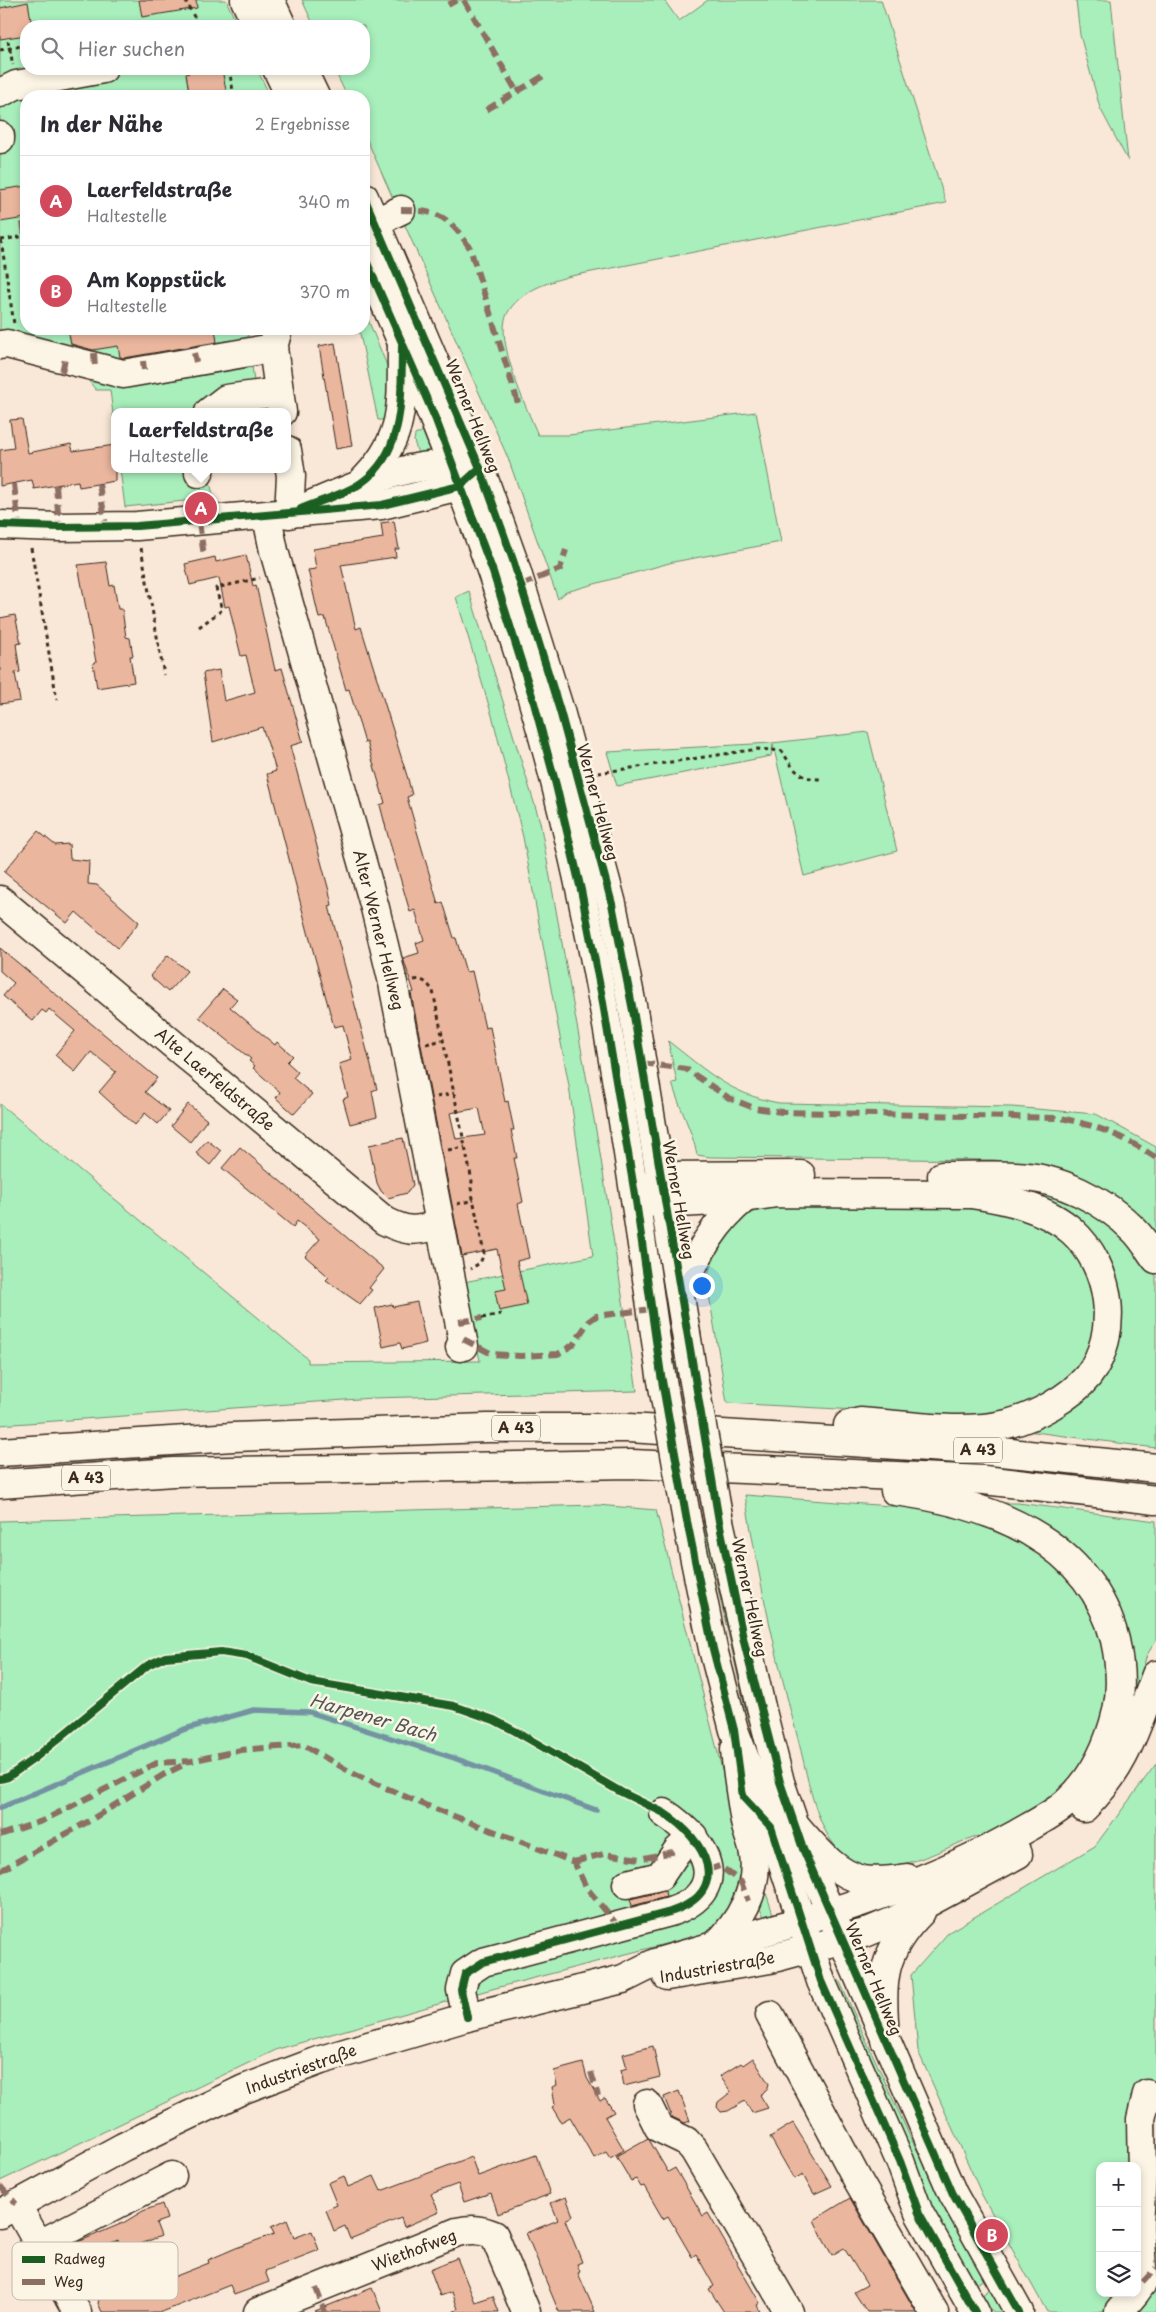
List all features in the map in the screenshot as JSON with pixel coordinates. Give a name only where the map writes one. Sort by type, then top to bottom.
[{"type":"main road","points":[[245,0],[253,20]]},
{"type":"main road","points":[[270,0],[279,20]]},
{"type":"main road","points":[[0,93],[16,85],[70,75]]},
{"type":"main road","points":[[280,75],[287,90]]},
{"type":"main road","points":[[305,75],[312,90]]},
{"type":"main road","name":"Werner Hellweg","points":[[370,210],[480,468],[542,651],[612,904],[634,1016],[693,1376],[719,1521],[744,1642],[794,1824],[885,2040],[953,2194],[1019,2312]]},
{"type":"main road","points":[[376,222],[401,210]]},
{"type":"main road","points":[[370,269],[402,341],[456,474],[496,581],[532,699],[558,794],[590,933],[636,1201],[661,1375],[687,1521],[713,1649],[734,1730],[771,1826],[820,1981],[900,2161],[919,2213],[975,2312]]},
{"type":"main road","points":[[9,346],[123,374],[275,338],[281,402],[226,399],[214,408]]},
{"type":"main road","points":[[361,484],[389,451],[397,431],[401,400],[402,341]]},
{"type":"main road","points":[[278,515],[361,484],[415,468],[456,474]]},
{"type":"main road","points":[[0,525],[137,526],[382,505],[456,474],[480,468]]},
{"type":"main road","name":"Alter Werner Hellweg","points":[[291,473],[278,515],[280,574],[375,908],[393,983],[464,1346],[460,1347]]},
{"type":"main road","name":"Alte Laerfeldstraße","points":[[0,900],[385,1222],[403,1230],[420,1230],[440,1225]]},
{"type":"main road","points":[[636,1201],[661,1176],[1016,1176],[1044,1180],[1080,1193],[1116,1214],[1135,1232],[1156,1259]]},
{"type":"main road","points":[[636,1201],[665,1204],[786,1193],[971,1194],[999,1198],[1040,1211],[1072,1230],[1084,1244],[1098,1267],[1105,1287],[1109,1314],[1097,1360],[1087,1376],[1072,1390],[1037,1412],[1008,1424],[971,1429],[860,1422],[799,1437]]},
{"type":"main road","points":[[680,1291],[709,1234],[728,1211],[745,1198]]},
{"type":"main road","name":"A 43","points":[[0,1452],[233,1437],[487,1428],[629,1428],[799,1437],[991,1451],[1156,1468]]},
{"type":"main road","name":"A 43","points":[[0,1484],[173,1472],[632,1464],[984,1480],[1156,1500]]},
{"type":"main road","name":"Industriestraße","points":[[623,1979],[655,1963],[869,1901],[959,1864],[1046,1817],[1066,1802],[1080,1788],[1102,1756],[1119,1702],[1119,1665],[1111,1625],[1099,1598],[1069,1561],[1042,1538],[1003,1518],[965,1504],[930,1496],[877,1489],[681,1481],[632,1464]]},
{"type":"main road","points":[[885,2040],[883,1992],[887,1961],[897,1938],[929,1904],[1039,1842],[1078,1813],[1099,1793],[1126,1755],[1156,1675]]},
{"type":"main road","name":"Industriestraße","points":[[714,1946],[732,1930],[748,1901],[755,1872],[754,1854],[745,1823],[734,1730]]},
{"type":"main road","points":[[467,2017],[461,1990],[465,1974],[483,1962],[684,1908],[697,1899],[707,1883],[708,1870],[706,1858],[693,1836],[664,1813]]},
{"type":"main road","points":[[794,1824],[821,1853],[849,1874],[864,1880],[929,1876]]},
{"type":"main road","points":[[627,1884],[660,1876],[677,1851],[693,1836]]},
{"type":"main road","name":"Industriestraße","points":[[8,2209],[123,2147],[244,2088],[321,2060],[467,2017],[623,1979],[655,1978],[770,1959],[879,1927],[929,1904]]},
{"type":"main road","points":[[770,2014],[857,2179],[934,2312]]},
{"type":"main road","points":[[1140,2252],[1139,2226],[1142,2175],[1141,2120],[1147,2094]]},
{"type":"main road","points":[[647,2104],[658,2128],[686,2141],[694,2150],[789,2312]]},
{"type":"main road","points":[[44,2242],[172,2176]]},
{"type":"main road","points":[[8,2209],[36,2242]]},
{"type":"main road","name":"Wiethofweg","points":[[258,2312],[448,2236],[471,2229],[483,2230],[494,2235],[526,2312]]},
{"type":"main road","points":[[1141,2263],[1141,2284]]},
{"type":"main road","points":[[1120,2312],[1132,2297]]},
{"type":"main road","points":[[69,2300],[76,2312]]},
{"type":"path","points":[[185,0],[196,20]]},
{"type":"path","points":[[0,50],[20,46]]},
{"type":"path","points":[[230,75],[233,90]]},
{"type":"path","points":[[9,346],[1,240],[20,237]]},
{"type":"path","points":[[27,526],[57,700]]},
{"type":"path","points":[[137,526],[164,675]]},
{"type":"path","points":[[199,627],[222,610],[216,588],[280,574]]},
{"type":"path","points":[[577,776],[758,749],[782,751],[796,774],[810,779],[822,779]]},
{"type":"path","points":[[433,991],[465,1146],[482,1243]]},
{"type":"path","points":[[423,1044],[443,1040]]},
{"type":"path","points":[[434,1097],[454,1093]]},
{"type":"path","points":[[444,1151],[465,1146]]},
{"type":"path","points":[[467,1202],[474,1200]]},
{"type":"path","points":[[482,1318],[501,1314]]},
{"type":"green space","points":[[0,0],[226,0],[235,20],[20,20],[20,75],[260,75],[267,90],[20,90],[20,335],[248,335],[255,389],[206,408],[112,408],[110,390],[96,390],[88,380],[74,369],[0,353]]},
{"type":"green space","points":[[302,0],[664,0],[679,21],[708,0],[881,0],[946,203],[562,278],[526,293],[512,306],[507,314],[504,325],[508,356],[520,392],[538,435],[569,435],[756,412],[781,542],[673,562],[566,592],[558,599],[508,458],[370,147],[370,90],[344,90],[337,75],[370,75],[370,20],[311,20]]},
{"type":"green space","points":[[1076,0],[1111,0],[1128,161],[1100,108],[1080,35]]},
{"type":"green space","points":[[370,324],[388,368],[392,420],[378,420],[360,335],[370,335]]},
{"type":"green space","points":[[423,431],[432,456],[420,460],[414,441],[415,435]]},
{"type":"green space","points":[[121,473],[207,473],[214,498],[125,507]]},
{"type":"green space","points":[[469,591],[540,822],[599,1147],[637,1391],[372,1398],[0,1425],[0,1104],[308,1359],[308,1363],[480,1361],[464,1282],[593,1256],[569,1086],[523,837],[493,719],[456,597]]},
{"type":"green space","points":[[868,732],[897,851],[804,876],[773,745],[771,756],[617,786],[607,752],[772,743]]},
{"type":"green space","points":[[668,1041],[719,1080],[746,1094],[779,1103],[1012,1107],[1096,1114],[1156,1147],[1156,1243],[1008,1162],[995,1160],[710,1157],[697,1155],[692,1136],[672,1083],[677,1082]]},
{"type":"green space","points":[[1017,1191],[1063,1197],[1091,1208],[1126,1236],[1156,1276],[1156,1448],[1027,1431],[1090,1389],[1116,1278]]},
{"type":"green space","points":[[774,1207],[968,1207],[1014,1211],[1079,1248],[1099,1313],[1089,1356],[1066,1385],[1003,1413],[968,1416],[727,1403],[707,1283],[708,1275],[713,1258],[727,1233],[737,1220],[750,1213]]},
{"type":"green space","points":[[654,1231],[656,1231],[684,1375],[671,1375]]},
{"type":"green space","points":[[745,1495],[913,1507],[940,1511],[965,1517],[1004,1532],[1020,1539],[1048,1557],[1071,1580],[1089,1607],[1101,1637],[1107,1668],[1107,1701],[1100,1732],[1086,1762],[1076,1776],[1052,1798],[1026,1814],[983,1836],[973,1837],[932,1855],[900,1865],[871,1867],[858,1864],[844,1854],[832,1842],[826,1832],[816,1810],[809,1786],[768,1617]]},
{"type":"green space","points":[[989,1503],[1018,1503],[1156,1521],[1156,1640],[1147,1655],[1125,1721],[1109,1594]]},
{"type":"green space","points":[[597,1505],[656,1510],[719,1757],[739,1845],[742,1872],[725,1917],[707,1933],[492,1989],[278,2049],[0,2181],[0,1521]]},
{"type":"green space","points":[[697,1521],[710,1521],[771,1799],[745,1707],[713,1567],[703,1545]]},
{"type":"green space","points":[[1156,1764],[1156,2312],[1047,2312],[982,2195],[918,2051],[911,1975],[949,1932],[1095,1846]]},
{"type":"green space","points":[[765,1890],[774,1917],[766,1921],[756,1901]]},
{"type":"green space","points":[[839,1980],[910,2137],[986,2278],[975,2285],[902,2151],[827,1985]]},
{"type":"green space","points":[[992,2288],[1007,2312],[992,2312],[982,2295]]},
{"type":"building","points":[[139,0],[196,0],[197,8],[142,17]]},
{"type":"building","points":[[28,2],[31,20],[20,20],[20,36],[0,39],[0,8]]},
{"type":"building","points":[[186,75],[223,75],[226,90],[189,90]]},
{"type":"building","points":[[20,187],[20,219],[0,222],[0,190]]},
{"type":"building","points":[[69,335],[216,335],[217,342],[124,358],[120,357],[118,346],[93,350],[71,344]]},
{"type":"building","points":[[335,343],[352,446],[336,449],[319,346]]},
{"type":"building","points":[[22,419],[28,453],[71,444],[73,451],[111,446],[111,473],[115,473],[115,481],[79,487],[78,481],[34,489],[32,480],[0,486],[0,450],[14,448],[10,420]]},
{"type":"building","points":[[394,521],[399,549],[395,549],[396,557],[341,565],[356,629],[361,627],[408,779],[412,795],[407,797],[438,904],[443,902],[466,972],[472,971],[485,1028],[490,1027],[505,1102],[508,1101],[514,1130],[511,1130],[517,1158],[514,1158],[523,1202],[518,1204],[529,1258],[517,1261],[527,1305],[499,1311],[495,1291],[506,1289],[497,1249],[462,1256],[411,993],[414,992],[403,958],[419,953],[416,943],[424,940],[415,910],[410,912],[380,805],[385,803],[367,742],[365,743],[349,689],[346,690],[325,617],[319,618],[308,570],[316,569],[313,549],[383,538],[381,523]],"holes":[[[479,1108],[485,1135],[456,1139],[450,1113]]]},
{"type":"building","points":[[246,555],[253,586],[256,585],[275,670],[282,668],[303,742],[290,746],[329,891],[332,905],[329,906],[377,1089],[372,1091],[377,1117],[350,1124],[343,1099],[348,1097],[339,1064],[352,1060],[343,1025],[334,1027],[309,936],[267,774],[276,771],[262,727],[213,742],[203,673],[219,670],[224,701],[255,692],[246,655],[241,656],[229,606],[225,607],[219,578],[190,585],[185,564],[215,557],[216,562]]},
{"type":"building","points":[[106,562],[110,586],[114,585],[118,609],[122,609],[126,637],[130,638],[133,656],[130,656],[134,682],[97,688],[93,663],[96,662],[78,565]]},
{"type":"building","points":[[15,615],[21,643],[16,644],[20,672],[15,673],[20,701],[0,704],[0,618]]},
{"type":"building","points":[[38,831],[55,845],[69,844],[70,859],[89,861],[88,884],[97,885],[139,922],[118,948],[76,912],[67,923],[4,872]]},
{"type":"building","points":[[0,948],[157,1078],[145,1092],[169,1111],[158,1124],[145,1113],[135,1125],[99,1092],[116,1072],[91,1052],[75,1072],[55,1055],[75,1031],[49,1009],[46,1013],[42,1010],[33,1021],[3,996],[14,983],[0,971]]},
{"type":"building","points":[[168,955],[187,971],[168,992],[150,976]]},
{"type":"building","points":[[223,989],[237,999],[230,1007],[275,1045],[277,1042],[293,1056],[287,1062],[298,1072],[293,1078],[312,1094],[294,1114],[276,1098],[280,1092],[253,1068],[255,1066],[249,1061],[251,1059],[199,1017]]},
{"type":"building","points":[[188,1104],[207,1120],[190,1142],[171,1126]]},
{"type":"building","points":[[403,1138],[413,1185],[407,1193],[388,1198],[381,1191],[377,1183],[369,1145]]},
{"type":"building","points":[[207,1140],[221,1151],[210,1165],[196,1153]]},
{"type":"building","points":[[240,1147],[384,1269],[369,1288],[372,1290],[360,1304],[326,1280],[329,1277],[305,1256],[320,1239],[297,1221],[293,1227],[222,1168]]},
{"type":"building","points":[[417,1302],[426,1343],[402,1349],[400,1343],[383,1347],[375,1308],[392,1304],[393,1307]]},
{"type":"building","points":[[665,1891],[666,1897],[632,1906],[630,1899]]},
{"type":"building","points":[[653,2046],[660,2077],[624,2086],[621,2070],[627,2068],[623,2054]]},
{"type":"building","points":[[753,2058],[769,2084],[767,2090],[760,2095],[768,2108],[752,2113],[745,2101],[728,2111],[721,2112],[717,2107],[718,2102],[731,2092],[720,2076]]},
{"type":"building","points":[[583,2063],[587,2078],[600,2101],[605,2098],[614,2112],[605,2117],[624,2150],[610,2158],[606,2152],[594,2158],[570,2117],[561,2122],[552,2107],[555,2105],[552,2087],[557,2085],[554,2071]]},
{"type":"building","points":[[679,2091],[690,2121],[685,2123],[672,2117],[664,2097]]},
{"type":"building","points":[[793,2123],[832,2186],[814,2194],[803,2174],[794,2179],[770,2137]]},
{"type":"building","points":[[648,2138],[668,2172],[675,2168],[703,2216],[708,2213],[760,2303],[757,2305],[760,2312],[724,2312],[709,2289],[714,2286],[696,2254],[692,2257],[668,2216],[663,2219],[644,2186],[641,2187],[636,2179],[631,2181],[616,2156]]},
{"type":"building","points":[[536,2155],[550,2194],[498,2214],[491,2193],[464,2202],[458,2184],[431,2194],[439,2212],[404,2227],[401,2218],[350,2239],[345,2226],[334,2231],[326,2210],[337,2205],[328,2183],[344,2176],[348,2187],[374,2176],[381,2191],[471,2157],[478,2176]]},
{"type":"building","points":[[566,2197],[573,2216],[565,2220],[582,2262],[577,2264],[580,2272],[578,2273],[595,2312],[559,2312],[526,2233],[558,2220],[551,2203]]},
{"type":"building","points":[[850,2198],[916,2312],[867,2312],[854,2292],[867,2285],[844,2248],[832,2255],[814,2220]]},
{"type":"building","points":[[162,2204],[167,2219],[156,2223],[161,2236],[146,2242],[119,2242],[118,2240],[113,2242],[78,2242],[123,2223],[143,2211]]},
{"type":"building","points":[[287,2220],[294,2238],[312,2231],[319,2250],[265,2271],[269,2282],[234,2295],[230,2285],[162,2312],[102,2312],[98,2303],[99,2300],[178,2300],[178,2275],[209,2263],[208,2260],[274,2234],[271,2227]]},
{"type":"building","points":[[457,2258],[475,2302],[493,2296],[499,2312],[453,2312],[458,2309],[452,2292],[440,2296],[430,2269]]},
{"type":"building","points":[[372,2288],[382,2312],[315,2312],[315,2311]]},
{"type":"waterway","name":"Harpener Bach","points":[[0,1808],[185,1729],[254,1710],[309,1712],[454,1758],[596,1810]]},
{"type":"marked path","points":[[448,5],[457,0]]},
{"type":"marked path","points":[[464,0],[517,92]]},
{"type":"marked path","points":[[486,110],[547,74]]},
{"type":"marked path","points":[[401,210],[414,210],[442,217],[456,229],[470,248],[518,403]]},
{"type":"marked path","points":[[94,353],[95,367]]},
{"type":"marked path","points":[[194,353],[196,362]]},
{"type":"marked path","points":[[62,372],[65,359]]},
{"type":"marked path","points":[[143,361],[144,370]]},
{"type":"marked path","points":[[14,484],[19,526]]},
{"type":"marked path","points":[[99,484],[106,526]]},
{"type":"marked path","points":[[56,485],[59,527]]},
{"type":"marked path","points":[[199,522],[204,556]]},
{"type":"marked path","points":[[521,585],[560,569],[566,550]]},
{"type":"marked path","points":[[642,1063],[686,1069],[729,1098],[754,1108],[782,1112],[1061,1118],[1110,1133],[1156,1158]]},
{"type":"marked path","points":[[463,1339],[492,1354],[520,1356],[558,1354],[573,1345],[589,1321],[596,1316],[651,1309]]},
{"type":"marked path","points":[[459,1322],[482,1318]]},
{"type":"marked path","points":[[0,1835],[42,1821],[157,1763],[191,1761],[241,1750],[303,1745],[356,1775],[425,1805],[574,1862],[586,1887],[618,1926]]},
{"type":"marked path","points":[[0,1871],[89,1821],[163,1775],[187,1763]]},
{"type":"marked path","points":[[574,1862],[603,1854],[640,1859],[677,1851]]},
{"type":"marked path","points":[[708,1870],[720,1866],[741,1882],[748,1901]]},
{"type":"marked path","points":[[591,2072],[598,2096]]},
{"type":"marked path","points":[[0,2186],[16,2204]]},
{"type":"marked path","points":[[1143,2282],[1156,2268]]},
{"type":"marked path","points":[[316,2288],[325,2312]]},
{"type":"cycle path","points":[[370,211],[480,468],[513,560],[560,711],[612,904],[634,1016],[719,1521],[744,1642],[780,1782],[803,1849],[953,2194],[1019,2312]]},
{"type":"cycle path","points":[[370,270],[436,420],[493,572],[533,699],[556,785],[581,890],[602,997],[636,1201],[661,1375],[687,1521],[713,1649],[734,1730],[743,1797],[771,1827],[821,1981],[900,2161],[919,2213],[975,2312]]},
{"type":"cycle path","points":[[301,509],[355,487],[376,470],[386,455],[398,421],[402,383],[402,346]]},
{"type":"cycle path","points":[[0,525],[59,527],[137,526],[382,505],[460,486],[480,468]]},
{"type":"cycle path","points":[[0,1779],[8,1777],[35,1758],[148,1665],[165,1657],[221,1652],[247,1656],[311,1682],[454,1706],[494,1720],[621,1792],[664,1813],[692,1837],[707,1865],[707,1879],[702,1891],[690,1903],[670,1912],[483,1962],[465,1974],[461,1990],[467,2017]]},
{"type":"place","name":"Laerfeldstraße","points":[[201,508]]},
{"type":"place","name":"Am Koppstück","points":[[992,2235]]}]
